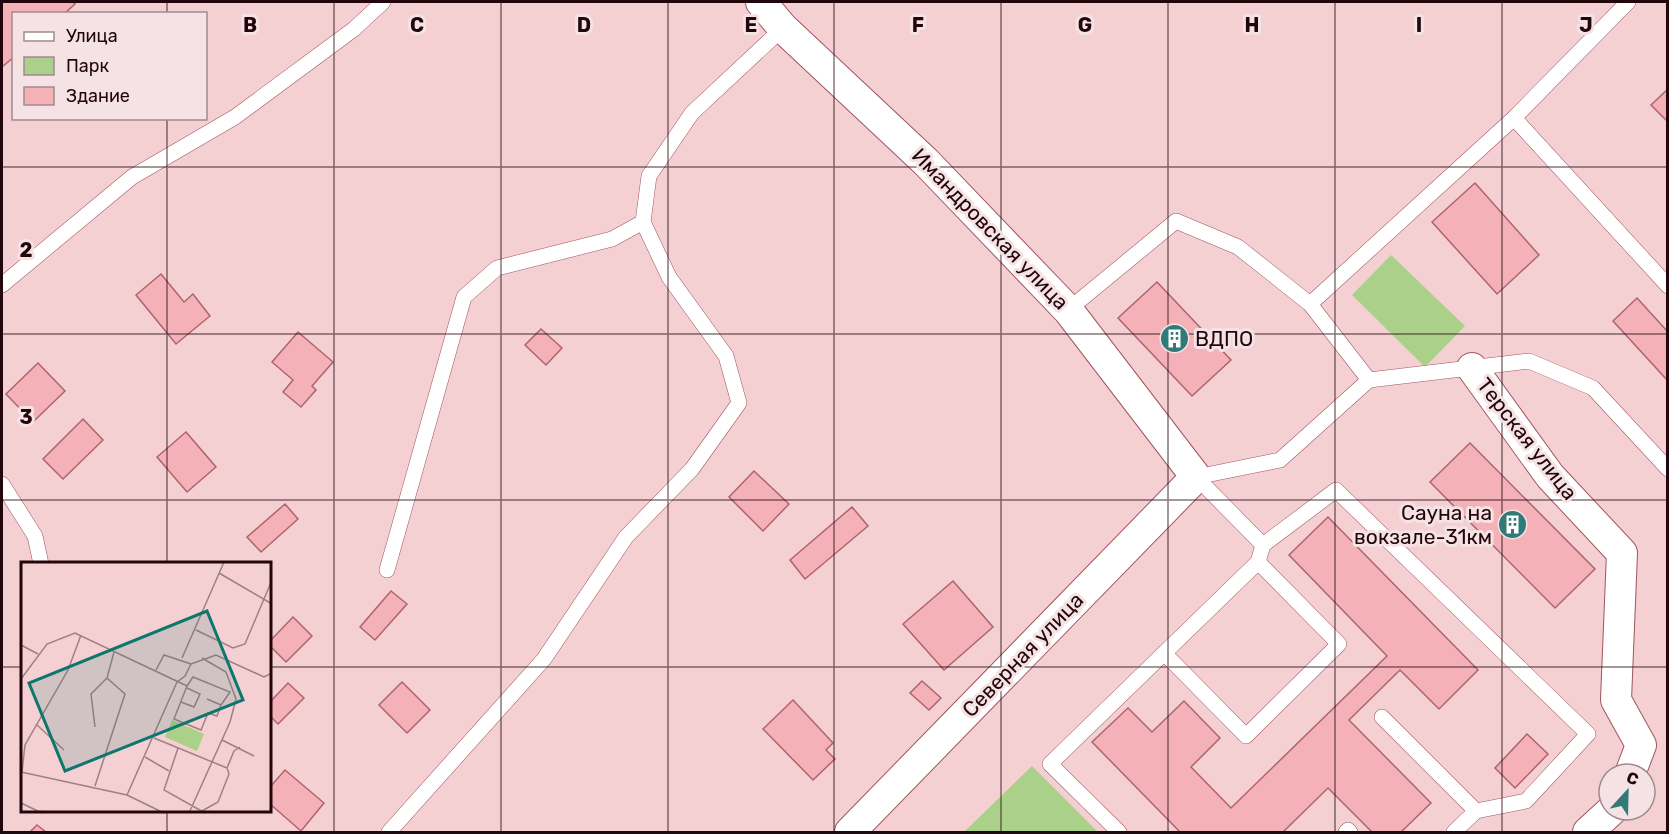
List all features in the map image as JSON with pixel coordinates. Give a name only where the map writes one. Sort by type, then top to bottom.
[{"type":"street","name":"Имандровская улица","points":[[761,2],[783,28],[926,162],[1068,310],[1196,477]]},
{"type":"street","name":"Терская улица","points":[[1472,368],[1550,476],[1622,553],[1616,700],[1641,745],[1635,762]]},
{"type":"street","name":"Северная улица","points":[[850,832],[1196,477]]},
{"type":"street","points":[[1587,832],[1598,822]]},
{"type":"lane","points":[[2,285],[132,177],[236,117],[354,29],[383,2]]},
{"type":"lane","points":[[1310,304],[1514,118],[1628,2]]},
{"type":"lane","points":[[389,832],[544,659],[626,537],[692,469],[739,403],[726,356],[669,277],[643,222],[649,176],[692,112],[783,28]]},
{"type":"lane","points":[[1514,118],[1668,286]]},
{"type":"lane","points":[[1068,310],[1176,221],[1238,247],[1310,304],[1369,380]]},
{"type":"lane","points":[[387,570],[464,297],[497,268],[612,239],[643,222]]},
{"type":"lane","points":[[1196,477],[1280,460],[1369,380],[1529,361],[1593,388],[1668,469]]},
{"type":"lane","points":[[1196,477],[1263,545]]},
{"type":"lane","points":[[2,484],[35,536],[41,562]]},
{"type":"lane","points":[[1119,832],[1050,764],[1258,562],[1263,545],[1336,490],[1588,734],[1526,801],[1476,811],[1454,832]]},
{"type":"lane","points":[[1164,653],[1246,736],[1339,644],[1258,562]]},
{"type":"lane","points":[[1382,717],[1476,811]]},
{"type":"green space","points":[[1391,255],[1465,326],[1425,367],[1352,295]]},
{"type":"green space","points":[[1032,766],[1098,832],[964,832]]},
{"type":"building","points":[[2,2],[73,2],[75,4],[66,12],[12,12],[12,59],[2,67]]},
{"type":"building","points":[[1668,89],[1668,122],[1651,105]]},
{"type":"building","points":[[1475,183],[1539,255],[1497,294],[1432,222]]},
{"type":"building","points":[[161,274],[184,302],[193,294],[210,316],[176,344],[136,295]]},
{"type":"building","name":"ВДПО","points":[[1157,282],[1231,360],[1192,396],[1118,318]]},
{"type":"building","points":[[1637,298],[1668,332],[1668,381],[1613,321]]},
{"type":"building","points":[[541,329],[562,348],[546,365],[525,345]]},
{"type":"building","points":[[298,332],[333,362],[312,386],[316,390],[301,407],[283,392],[293,380],[272,362]]},
{"type":"building","points":[[38,363],[65,391],[33,422],[6,394]]},
{"type":"building","points":[[83,419],[103,440],[63,479],[43,459]]},
{"type":"building","points":[[186,432],[216,467],[187,492],[157,457]]},
{"type":"building","name":"Сауна на вокзале-31км","points":[[1470,443],[1595,569],[1555,608],[1430,482]]},
{"type":"building","points":[[754,471],[789,504],[763,531],[729,497]]},
{"type":"building","points":[[285,504],[298,519],[261,552],[247,537]]},
{"type":"building","points":[[852,507],[868,526],[805,579],[790,560]]},
{"type":"building","points":[[1328,517],[1478,670],[1439,709],[1400,670],[1349,720],[1431,803],[1401,832],[1372,832],[1328,788],[1283,832],[1180,832],[1092,742],[1128,708],[1152,732],[1184,701],[1220,738],[1191,767],[1231,808],[1387,656],[1289,555]]},
{"type":"building","points":[[953,581],[993,627],[944,670],[903,624]]},
{"type":"building","points":[[391,591],[407,604],[375,640],[360,627]]},
{"type":"building","points":[[293,617],[312,636],[286,662],[272,648],[272,639]]},
{"type":"building","points":[[922,681],[941,698],[929,710],[910,693]]},
{"type":"building","points":[[402,682],[430,710],[407,733],[379,705]]},
{"type":"building","points":[[288,683],[304,698],[278,724],[272,718],[272,700]]},
{"type":"building","points":[[793,700],[833,743],[826,750],[835,759],[813,780],[763,729]]},
{"type":"building","points":[[1527,734],[1548,754],[1515,788],[1495,768]]},
{"type":"building","points":[[285,770],[324,803],[301,831],[272,806],[272,785]]},
{"type":"building","points":[[37,825],[46,832],[30,832]]},
{"type":"place","name":"ВДПО","points":[[1174,339]]},
{"type":"place","name":"Сауна на вокзале-31км","points":[[1513,525]]}]
